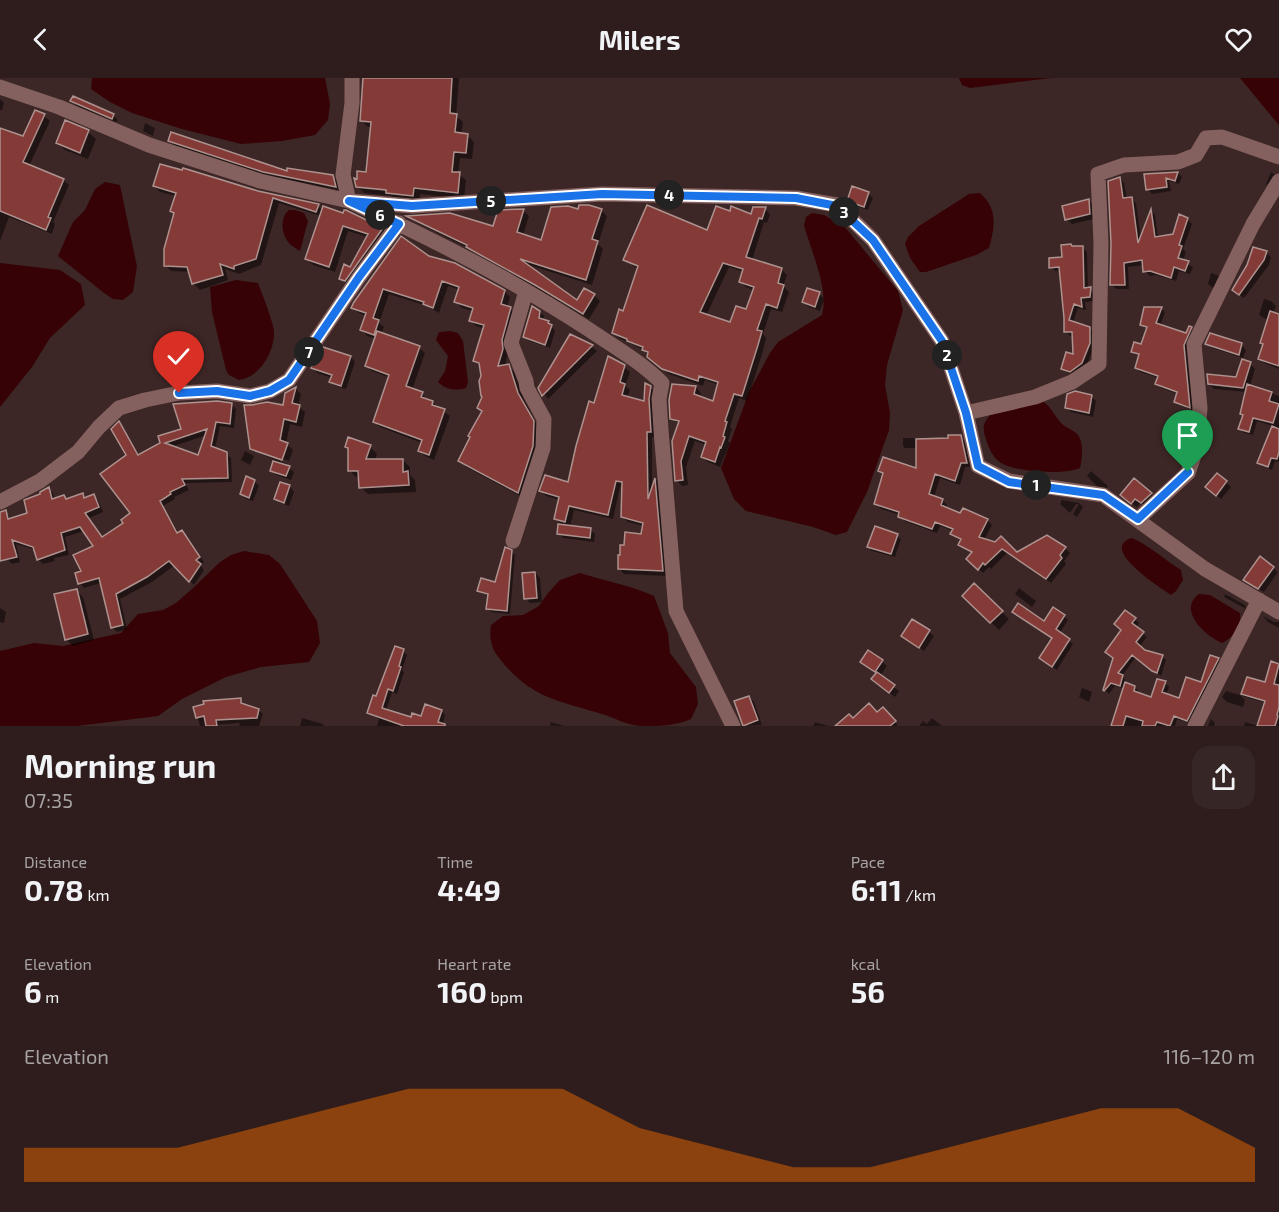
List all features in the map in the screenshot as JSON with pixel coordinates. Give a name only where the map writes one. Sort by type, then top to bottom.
[{"type":"street","points":[[349,201],[343,175],[352,103],[352,78]]},
{"type":"street","points":[[0,87],[60,107],[149,145],[260,181],[349,201],[412,206],[602,194],[796,198],[837,206],[873,240],[942,341],[966,413],[978,466],[1009,482],[1103,495],[1205,569],[1279,612]]},
{"type":"street","points":[[966,413],[1035,397],[1072,382],[1099,364],[1101,243],[1098,174],[1124,165],[1178,162],[1196,154],[1206,138],[1222,137],[1279,157]]},
{"type":"street","points":[[1138,519],[1188,472],[1197,447],[1200,408],[1195,376],[1194,344],[1253,224],[1279,181]]},
{"type":"street","points":[[349,201],[459,253],[558,309],[645,367],[662,382],[659,399],[676,611],[733,726]]},
{"type":"street","points":[[0,502],[40,481],[78,452],[119,408],[179,393],[217,391],[250,396],[270,391],[289,380],[359,277],[399,224]]},
{"type":"street","points":[[513,542],[543,448],[544,424],[541,411],[526,388],[526,381],[512,343],[526,291]]},
{"type":"street","points":[[1195,726],[1259,600]]},
{"type":"shaded area","points":[[92,78],[325,78],[330,104],[328,120],[315,135],[282,141],[241,144],[132,113],[91,89]]},
{"type":"shaded area","points":[[959,78],[1051,78],[970,88],[962,85]]},
{"type":"shaded area","points":[[1240,78],[1279,78],[1279,125],[1278,124]]},
{"type":"shaded area","points":[[105,182],[120,185],[137,266],[133,292],[123,300],[113,299],[104,293],[58,256],[73,222],[85,210],[95,189]]},
{"type":"shaded area","points":[[980,193],[990,205],[994,219],[989,248],[976,255],[920,272],[910,258],[905,244],[908,237],[919,226],[969,194]]},
{"type":"shaded area","points":[[289,210],[304,213],[308,221],[300,251],[289,243],[284,234],[282,225]]},
{"type":"shaded area","points":[[812,213],[824,215],[844,226],[898,291],[903,310],[887,365],[885,385],[890,413],[889,430],[867,492],[847,532],[836,535],[813,527],[746,511],[734,499],[721,468],[749,392],[770,353],[778,342],[822,315],[824,305],[821,282],[804,225],[806,217]]},
{"type":"shaded area","points":[[0,263],[60,270],[81,284],[85,305],[50,338],[32,367],[0,407]]},
{"type":"shaded area","points":[[236,280],[258,283],[274,331],[272,347],[265,362],[253,374],[239,380],[229,375],[226,370],[212,312],[210,287]]},
{"type":"shaded area","points":[[439,332],[458,333],[463,341],[468,382],[466,388],[451,389],[438,382],[445,371],[448,356],[436,340]]},
{"type":"shaded area","points":[[1044,402],[1062,424],[1080,438],[1082,451],[1080,468],[1053,472],[1021,469],[1001,463],[990,451],[984,429],[991,414]]},
{"type":"shaded area","points":[[1132,538],[1181,570],[1183,580],[1171,595],[1144,576],[1126,558],[1122,550],[1123,543]]},
{"type":"shaded area","points":[[244,551],[269,555],[280,564],[317,621],[320,643],[309,662],[261,667],[226,677],[182,699],[158,716],[77,726],[0,726],[0,651],[34,643],[63,646],[121,633],[138,614],[163,610],[176,603],[220,562]]},
{"type":"shaded area","points":[[580,573],[654,596],[668,633],[670,653],[696,687],[698,704],[691,719],[660,726],[627,723],[538,693],[521,681],[499,658],[491,642],[491,625],[503,616],[523,615],[539,606],[560,580]]},
{"type":"shaded area","points":[[1199,594],[1210,595],[1240,613],[1240,622],[1236,631],[1222,643],[1201,629],[1192,615],[1193,600]]},
{"type":"building","points":[[363,78],[452,78],[450,113],[457,114],[455,132],[468,134],[466,153],[454,152],[452,172],[460,172],[458,193],[414,188],[413,196],[356,187],[354,178],[357,179],[357,171],[366,172],[371,122],[360,121]]},
{"type":"building","points":[[73,96],[114,114],[112,119],[70,101]]},
{"type":"building","points":[[35,110],[45,114],[23,162],[64,179],[48,217],[51,218],[46,230],[0,211],[0,128],[23,136]]},
{"type":"building","points":[[65,120],[89,130],[80,153],[56,143]]},
{"type":"building","points":[[171,132],[287,171],[287,168],[333,175],[336,187],[263,172],[168,141]]},
{"type":"building","points":[[160,164],[182,170],[183,168],[258,191],[319,204],[316,212],[273,198],[256,259],[234,266],[234,269],[220,264],[223,275],[192,284],[187,267],[164,266],[164,249],[174,213],[170,211],[176,193],[153,186]]},
{"type":"building","points":[[1178,172],[1175,181],[1166,178],[1167,187],[1146,190],[1144,174]]},
{"type":"building","points":[[1120,177],[1123,198],[1132,197],[1138,243],[1151,209],[1155,237],[1173,234],[1179,214],[1188,218],[1179,245],[1182,246],[1178,258],[1189,261],[1185,271],[1174,267],[1171,278],[1150,271],[1143,272],[1142,260],[1124,263],[1125,285],[1110,285],[1111,243],[1108,181]]},
{"type":"building","points":[[852,186],[869,192],[864,207],[847,201]]},
{"type":"building","points":[[1089,199],[1090,214],[1065,220],[1062,206]]},
{"type":"building","points":[[579,205],[602,209],[592,239],[598,241],[586,280],[520,259],[577,300],[584,288],[595,294],[583,314],[466,247],[467,245],[406,216],[450,213],[493,226],[498,210],[524,209],[517,232],[541,240],[551,207],[568,206],[578,209]]},
{"type":"building","points":[[647,205],[707,230],[716,206],[730,211],[731,206],[751,214],[753,207],[766,207],[762,219],[759,218],[746,257],[782,268],[778,283],[784,285],[777,308],[766,304],[757,330],[762,331],[742,396],[734,394],[725,421],[727,422],[723,436],[725,437],[715,462],[701,457],[706,442],[689,436],[681,461],[683,480],[675,481],[672,441],[679,421],[670,419],[669,400],[672,384],[696,386],[694,394],[713,401],[718,382],[699,376],[698,381],[662,369],[647,357],[648,352],[642,350],[643,347],[612,333],[619,309],[623,311],[638,266],[623,260]],"holes":[[[723,263],[743,269],[739,282],[754,287],[746,309],[736,306],[730,322],[700,312]]]},
{"type":"building","points":[[323,206],[343,213],[346,210],[383,228],[345,281],[339,279],[344,264],[350,267],[368,234],[343,226],[329,267],[305,259]]},
{"type":"building","points":[[401,236],[429,256],[455,263],[505,290],[501,304],[511,307],[498,366],[509,364],[518,393],[534,421],[533,446],[518,493],[458,461],[470,437],[468,436],[482,411],[477,408],[482,397],[479,363],[473,361],[484,325],[469,321],[473,308],[454,302],[459,287],[442,281],[433,308],[423,304],[424,302],[383,289],[373,318],[379,320],[374,335],[360,330],[366,313],[351,308]]},
{"type":"building","points":[[1071,244],[1072,246],[1083,246],[1084,288],[1091,287],[1090,297],[1081,298],[1082,307],[1074,304],[1069,320],[1090,327],[1090,343],[1082,363],[1070,372],[1061,369],[1066,352],[1073,354],[1072,332],[1064,332],[1059,267],[1049,268],[1049,258],[1062,257],[1061,245]]},
{"type":"building","points":[[1253,247],[1267,251],[1264,260],[1239,295],[1232,290],[1247,265]]},
{"type":"building","points":[[807,288],[820,292],[815,307],[802,302]]},
{"type":"building","points":[[532,306],[540,311],[539,318],[549,321],[548,323],[552,325],[545,345],[523,337]]},
{"type":"building","points":[[1144,307],[1162,307],[1156,323],[1186,333],[1189,326],[1192,327],[1184,345],[1190,408],[1174,402],[1177,392],[1155,384],[1158,376],[1135,368],[1139,354],[1131,352],[1134,342],[1141,344],[1147,327],[1140,325]]},
{"type":"building","points":[[1270,311],[1279,314],[1279,366],[1258,359],[1263,344],[1260,343]]},
{"type":"building","points":[[377,331],[420,346],[406,386],[423,392],[421,397],[433,401],[432,405],[445,409],[429,455],[418,451],[422,440],[373,422],[389,375],[365,366]]},
{"type":"building","points":[[1210,333],[1242,343],[1239,355],[1205,344]]},
{"type":"building","points":[[570,334],[593,345],[542,396],[538,388]]},
{"type":"building","points":[[323,347],[351,356],[341,386],[329,382],[332,375],[311,368]]},
{"type":"building","points":[[608,356],[625,365],[620,382],[625,384],[622,395],[644,401],[645,383],[651,386],[649,399],[651,432],[647,432],[648,499],[655,478],[663,571],[618,569],[618,555],[620,555],[620,545],[624,545],[625,532],[641,534],[643,523],[621,517],[622,482],[616,481],[608,515],[569,506],[565,522],[554,519],[559,497],[539,491],[545,475],[568,482],[589,401],[594,403]]},
{"type":"building","points":[[1242,359],[1251,362],[1243,388],[1208,384],[1207,374],[1236,377]]},
{"type":"building","points":[[1247,384],[1272,392],[1269,401],[1279,404],[1273,423],[1253,418],[1249,432],[1238,429],[1243,415],[1240,414]]},
{"type":"building","points":[[296,387],[292,403],[300,405],[296,422],[284,419],[280,440],[288,443],[282,460],[250,449],[244,405],[267,402],[283,405],[285,393]]},
{"type":"building","points":[[1075,391],[1092,395],[1089,413],[1065,408],[1067,394]]},
{"type":"building","points":[[217,401],[232,403],[230,424],[216,422],[211,446],[227,452],[228,478],[182,479],[185,485],[170,492],[171,494],[160,501],[177,533],[182,530],[200,557],[196,560],[201,564],[189,582],[169,561],[147,577],[116,594],[123,625],[111,628],[99,578],[78,584],[75,573],[81,571],[73,555],[93,546],[80,527],[61,533],[65,550],[37,560],[33,547],[12,540],[17,557],[0,561],[0,512],[6,510],[8,519],[27,513],[24,500],[40,494],[49,487],[52,499],[64,495],[66,499],[83,493],[84,498],[94,494],[99,507],[85,513],[102,537],[123,523],[121,520],[130,513],[100,474],[126,455],[111,429],[119,421],[138,455],[160,443],[158,436],[181,429],[173,404]],"holes":[[[207,429],[198,455],[165,443]]]},
{"type":"building","points":[[1272,426],[1279,429],[1279,452],[1277,459],[1271,458],[1268,467],[1257,463]]},
{"type":"building","points":[[948,435],[961,435],[967,463],[961,463],[955,481],[935,474],[929,494],[943,499],[941,505],[960,513],[963,508],[988,519],[979,537],[995,542],[1001,536],[1017,552],[1047,535],[1066,547],[1060,555],[1062,558],[1046,579],[1002,549],[985,565],[983,563],[978,570],[966,559],[972,552],[958,545],[961,539],[950,534],[953,529],[935,522],[932,529],[898,517],[899,512],[874,504],[883,473],[878,471],[883,457],[916,468],[916,439],[948,438]]},
{"type":"building","points":[[348,437],[371,445],[366,459],[403,459],[403,472],[408,471],[409,485],[359,488],[358,471],[348,471],[348,448],[345,447]]},
{"type":"building","points":[[273,461],[290,466],[286,476],[270,471]]},
{"type":"building","points":[[1217,473],[1227,481],[1216,496],[1205,487]]},
{"type":"building","points":[[246,476],[255,480],[249,498],[240,494]]},
{"type":"building","points":[[1134,478],[1152,493],[1141,503],[1135,499],[1131,504],[1120,495]]},
{"type":"building","points":[[280,482],[290,485],[284,503],[274,499]]},
{"type":"building","points":[[558,524],[591,528],[590,538],[557,534]]},
{"type":"building","points":[[875,526],[898,534],[891,554],[867,547]]},
{"type":"building","points":[[505,547],[512,550],[507,611],[486,609],[488,594],[477,591],[481,578],[495,582]]},
{"type":"building","points":[[1260,556],[1274,567],[1258,589],[1243,580]]},
{"type":"building","points":[[535,572],[537,598],[524,599],[522,573]]},
{"type":"building","points":[[974,583],[1003,611],[990,623],[962,596]]},
{"type":"building","points":[[77,589],[88,634],[65,640],[54,594]]},
{"type":"building","points":[[1018,603],[1044,621],[1053,607],[1065,615],[1056,629],[1070,639],[1052,667],[1039,658],[1052,638],[1012,612]]},
{"type":"building","points":[[1125,610],[1136,618],[1132,623],[1144,632],[1136,642],[1145,650],[1163,655],[1157,673],[1132,655],[1118,673],[1123,675],[1120,686],[1111,683],[1104,691],[1113,658],[1105,652],[1121,630],[1114,624]]},
{"type":"building","points":[[912,619],[930,630],[919,648],[901,636]]},
{"type":"building","points":[[395,646],[404,649],[399,666],[401,667],[393,691],[388,689],[382,708],[411,717],[412,713],[421,716],[425,704],[442,710],[438,722],[445,726],[404,726],[367,713]]},
{"type":"building","points":[[868,650],[883,660],[875,672],[860,662]]},
{"type":"building","points":[[1210,655],[1219,658],[1187,721],[1174,716],[1170,726],[1157,722],[1155,726],[1142,726],[1143,721],[1126,716],[1123,726],[1111,726],[1125,682],[1135,686],[1134,691],[1151,697],[1157,679],[1166,681],[1162,692],[1179,698],[1186,677],[1201,682]]},
{"type":"building","points":[[1271,661],[1279,664],[1274,684],[1279,685],[1278,716],[1275,726],[1257,726],[1265,701],[1241,694],[1247,677],[1265,682]]},
{"type":"building","points":[[877,672],[895,685],[889,693],[871,679]]},
{"type":"building","points":[[749,696],[758,720],[743,726],[734,701]]},
{"type":"building","points":[[241,698],[241,703],[259,709],[257,718],[216,720],[217,726],[206,726],[204,716],[196,718],[193,707],[204,704],[203,701]]},
{"type":"building","points":[[869,703],[877,712],[883,707],[896,721],[890,726],[835,726],[849,714],[853,718]]},
{"type":"route","points":[[179,393],[217,391],[250,396],[270,391],[289,380],[359,277],[399,224],[349,201],[412,206],[602,194],[796,198],[837,206],[873,240],[942,341],[966,413],[978,466],[1009,482],[1103,495],[1138,519],[1188,472]]}]
